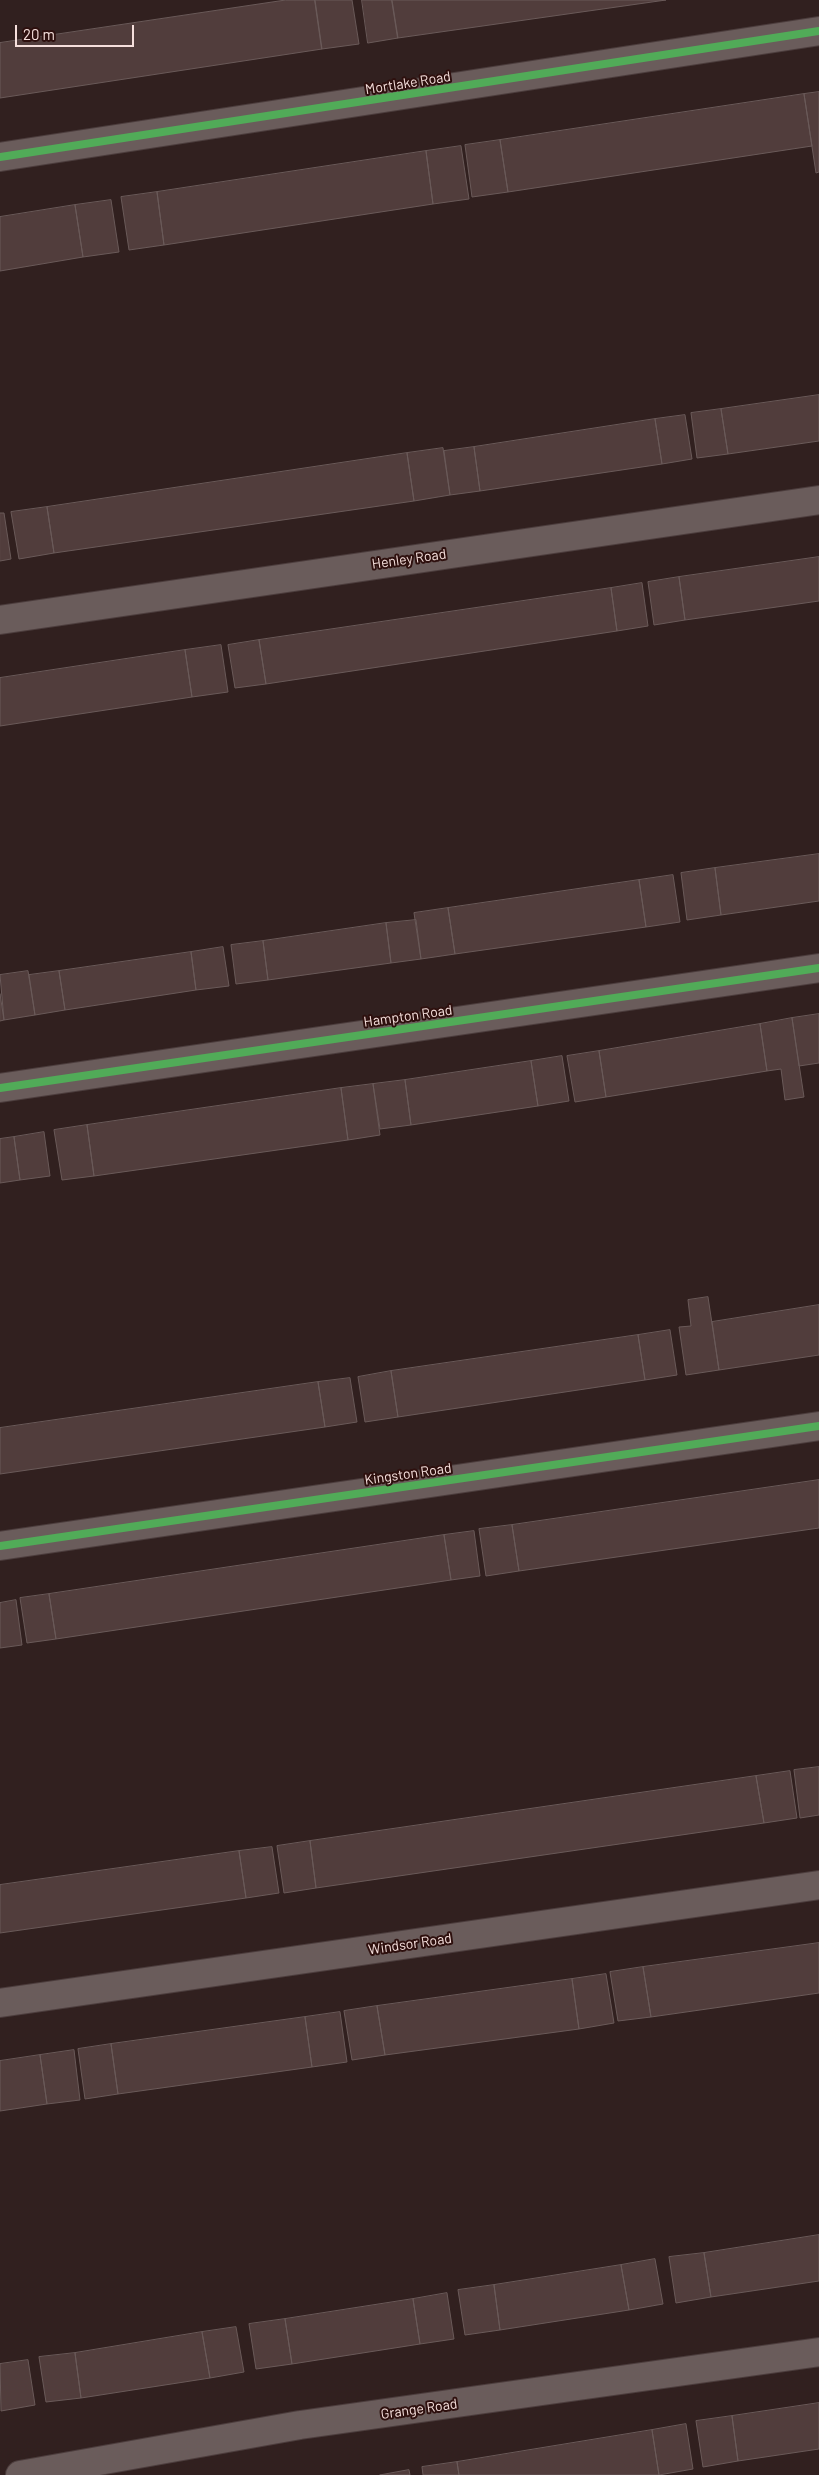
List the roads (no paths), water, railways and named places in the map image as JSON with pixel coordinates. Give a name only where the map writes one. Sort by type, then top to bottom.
[{"type":"street","name":"Mortlake Road","points":[[0,157],[819,31]]},
{"type":"street","name":"Henley Road","points":[[0,620],[819,500]]},
{"type":"street","name":"Hampton Road","points":[[0,1088],[819,968]]},
{"type":"street","name":"Kingston Road","points":[[0,1546],[819,1426]]},
{"type":"street","name":"Windsor Road","points":[[0,2003],[819,1885]]},
{"type":"street","name":"Grange Road","points":[[20,2475],[92,2469],[300,2426],[819,2352]]}]
